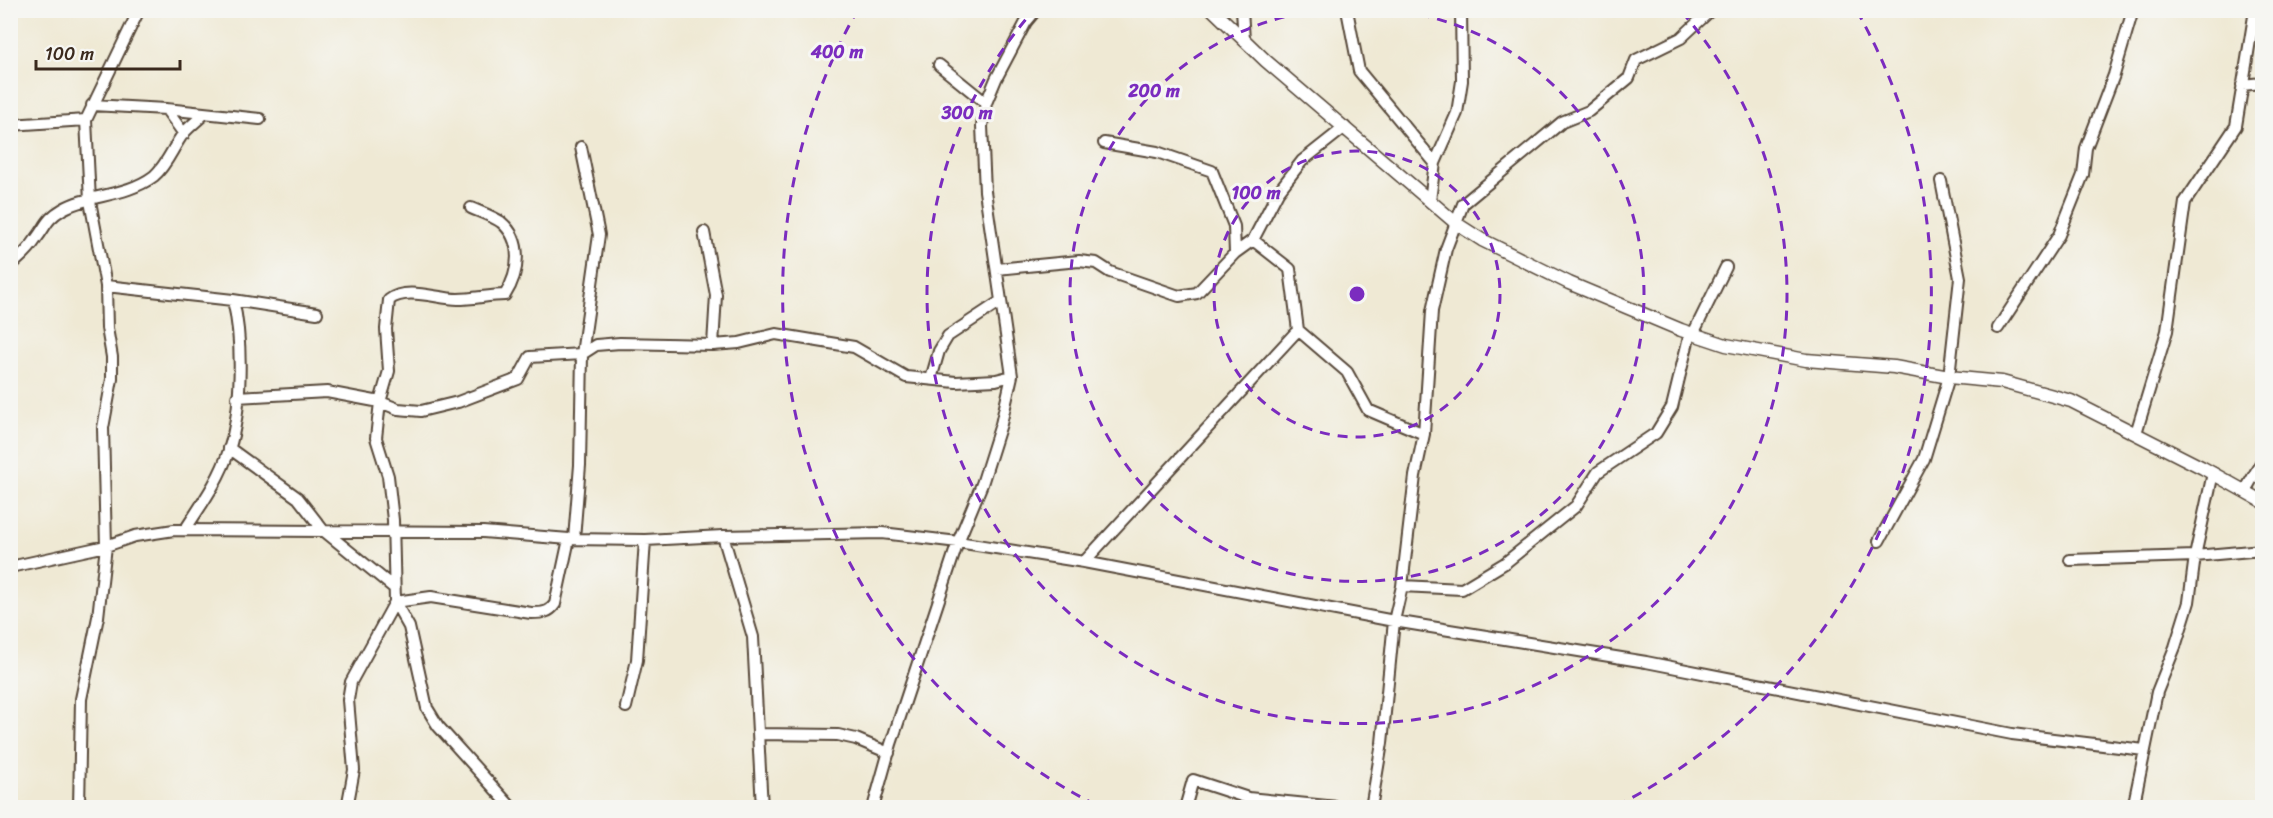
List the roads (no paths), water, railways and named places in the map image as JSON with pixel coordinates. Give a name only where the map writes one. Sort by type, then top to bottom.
[{"type":"street","points":[[79,807],[81,699],[98,617],[106,546],[103,428],[112,379],[106,286],[90,201],[86,120],[138,10]]},
{"type":"street","points":[[873,807],[958,542],[982,484],[1001,424],[1012,376],[985,191],[982,126],[986,103],[1010,51],[1026,22],[1036,10]]},
{"type":"street","points":[[1213,10],[1244,40],[1457,224],[1482,240],[1569,283],[1725,345],[1806,360],[1894,367],[1949,377],[2002,382],[2071,401],[2213,473],[2262,501]]},
{"type":"street","points":[[1242,10],[1244,40]]},
{"type":"street","points":[[1347,10],[1359,71],[1435,163]]},
{"type":"street","points":[[1430,200],[1435,163],[1457,112],[1462,81],[1461,10]]},
{"type":"street","points":[[1371,807],[1382,743],[1394,621],[1402,586],[1416,468],[1424,434],[1432,311],[1446,249],[1463,204],[1512,161],[1562,122],[1589,111],[1629,78],[1636,60],[1681,38],[1711,10]]},
{"type":"street","points":[[1998,328],[2059,235],[2083,175],[2086,148],[2114,75],[2133,10]]},
{"type":"street","points":[[2136,433],[2167,331],[2185,202],[2236,126],[2255,10]]},
{"type":"street","points":[[939,65],[986,103]]},
{"type":"street","points":[[2242,85],[2262,83]]},
{"type":"street","points":[[92,105],[166,109],[203,115],[260,119]]},
{"type":"street","points":[[166,109],[184,134]]},
{"type":"street","points":[[10,266],[38,237],[46,221],[74,203],[115,194],[154,176],[184,134],[203,115]]},
{"type":"street","points":[[10,125],[86,120]]},
{"type":"street","points":[[997,270],[1050,263],[1088,262],[1179,296],[1197,293],[1235,253],[1253,240],[1278,192],[1302,161],[1345,127]]},
{"type":"street","points":[[1104,143],[1156,152],[1212,171],[1234,226],[1235,253]]},
{"type":"street","points":[[394,602],[431,597],[531,613],[551,610],[555,604],[572,539],[580,465],[582,354],[599,235],[581,147]]},
{"type":"street","points":[[1879,541],[1924,459],[1949,377],[1960,278],[1941,181]]},
{"type":"street","points":[[471,208],[501,223],[513,238],[518,262],[512,284],[505,295],[480,298],[438,298],[405,294],[394,296],[389,300],[386,329],[389,371],[380,402],[376,438],[388,476],[394,602],[409,627],[427,708],[438,726],[512,807]]},
{"type":"street","points":[[704,232],[716,295],[713,345]]},
{"type":"street","points":[[1253,240],[1290,269],[1298,330],[1347,372],[1368,410],[1424,434]]},
{"type":"street","points":[[1690,333],[1693,334],[1726,267]]},
{"type":"street","points":[[106,286],[233,300],[317,313]]},
{"type":"street","points":[[185,530],[215,480],[229,448],[236,417],[240,346],[239,324],[233,300]]},
{"type":"street","points":[[931,379],[939,351],[948,336],[1001,301]]},
{"type":"street","points":[[1084,562],[1298,330]]},
{"type":"street","points":[[1402,586],[1462,589],[1505,563],[1576,506],[1598,472],[1656,434],[1672,406],[1690,333]]},
{"type":"street","points":[[237,397],[327,392],[380,402],[398,409],[421,411],[458,402],[518,379],[530,357],[582,354],[596,345],[620,343],[713,345],[739,343],[776,334],[854,347],[906,377],[956,382],[996,380],[1012,376]]},
{"type":"street","points":[[229,448],[298,498],[323,530],[393,587]]},
{"type":"street","points":[[2245,491],[2262,460]]},
{"type":"street","points":[[2133,807],[2157,692],[2175,647],[2189,602],[2195,556],[2213,473]]},
{"type":"street","points":[[10,567],[106,546],[135,536],[185,530],[483,532],[572,539],[645,540],[882,533],[958,542],[1084,562],[1394,621],[1646,662],[2012,734],[2144,750]]},
{"type":"street","points":[[723,536],[753,637],[762,807]]},
{"type":"street","points":[[626,706],[637,660],[645,540]]},
{"type":"street","points":[[2070,560],[2195,556],[2262,550]]},
{"type":"street","points":[[347,807],[354,770],[348,700],[351,682],[394,602]]},
{"type":"street","points":[[759,734],[838,735],[856,739],[889,753]]},
{"type":"street","points":[[1185,807],[1193,780],[1248,798],[1347,807]]}]
